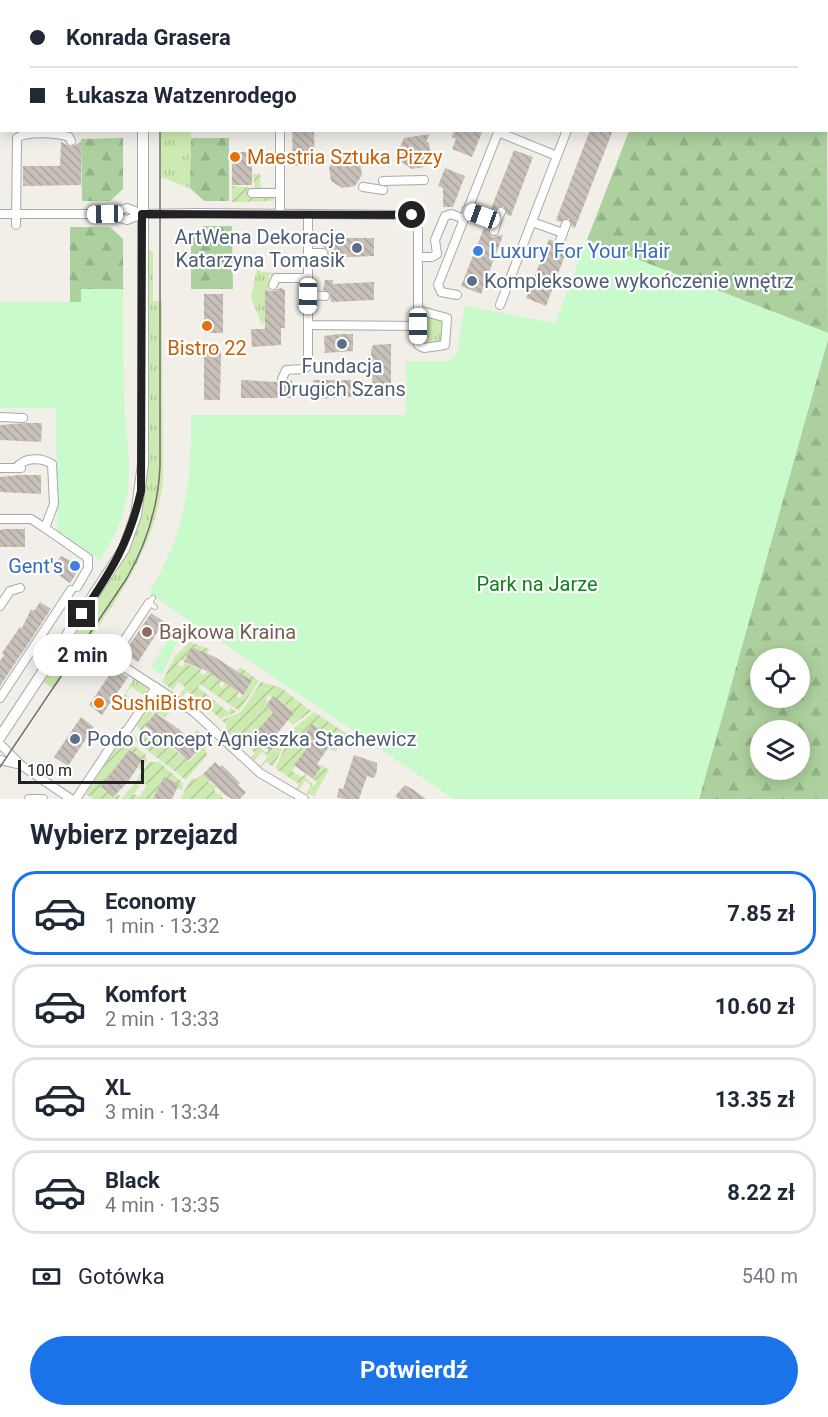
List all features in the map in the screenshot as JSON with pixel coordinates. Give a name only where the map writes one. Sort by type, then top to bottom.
[{"type":"street","points":[[0,737],[116,563],[132,529],[141,491],[143,465],[143,132]]},
{"type":"street","points":[[280,132],[280,214]]},
{"type":"street","points":[[457,295],[441,292],[438,288],[498,132]]},
{"type":"street","points":[[500,132],[557,156]]},
{"type":"street","points":[[500,305],[566,132]]},
{"type":"street","points":[[16,225],[18,137],[62,135],[69,136],[71,141]]},
{"type":"street","points":[[363,187],[424,180]]},
{"type":"street","points":[[252,194],[280,193]]},
{"type":"street","points":[[0,214],[105,214],[127,220],[142,214],[412,215],[417,221],[418,326],[421,347],[445,345],[447,318],[418,310]]},
{"type":"street","points":[[282,379],[286,370],[303,369],[308,366],[308,214]]},
{"type":"street","points":[[418,257],[432,257],[437,254],[435,240],[445,216],[450,214],[499,217],[494,231]]},
{"type":"street","points":[[532,222],[564,229],[559,243]]},
{"type":"street","points":[[308,253],[323,253]]},
{"type":"street","points":[[273,285],[276,278],[308,278]]},
{"type":"street","points":[[308,296],[325,296]]},
{"type":"street","points":[[308,325],[418,326]]},
{"type":"street","points":[[0,417],[23,417]]},
{"type":"street","points":[[0,468],[20,468],[27,460],[46,460],[52,464],[54,504],[45,528]]},
{"type":"street","points":[[0,519],[31,519],[88,558],[88,568],[0,698]]},
{"type":"street","points":[[0,606],[10,591],[20,588]]},
{"type":"street","points":[[152,603],[112,659],[194,712],[260,773],[304,799]]},
{"type":"street","points":[[76,799],[116,739],[128,729],[156,687]]},
{"type":"street","points":[[0,744],[21,765],[58,795],[71,799]]},
{"type":"street","points":[[0,760],[21,765]]},
{"type":"street","points":[[28,799],[43,799]]},
{"type":"green space","points":[[161,132],[191,132],[190,188],[161,177]]},
{"type":"green space","points":[[629,132],[827,132],[828,333],[587,240]]},
{"type":"green space","points":[[123,138],[123,189],[110,201],[82,201],[81,139]]},
{"type":"green space","points":[[191,138],[229,138],[229,201],[204,201],[190,188]]},
{"type":"green space","points":[[253,174],[260,174],[261,189],[251,189],[251,198],[274,198],[274,201],[232,202],[232,186],[255,188]]},
{"type":"green space","points":[[203,226],[232,226],[233,289],[191,289],[191,239]]},
{"type":"green space","points":[[70,227],[110,227],[123,239],[123,289],[82,290],[81,302],[70,302]]},
{"type":"green space","name":"Park na Jarze","points":[[587,240],[828,333],[828,339],[699,799],[454,799],[149,593],[171,550],[184,507],[190,463],[191,415],[406,415],[406,361],[450,361],[457,353],[465,306],[555,323]]},
{"type":"green space","points":[[147,251],[153,251],[153,301],[162,301],[163,483],[157,513],[135,567],[121,592],[54,689],[42,681],[118,570],[129,548],[142,510],[148,461]]},
{"type":"green space","points":[[257,269],[262,272],[295,274],[269,275],[269,290],[265,290],[267,315],[264,324],[261,323],[251,297]]},
{"type":"green space","points":[[81,289],[123,289],[124,396],[129,480],[122,517],[100,560],[57,531],[56,408],[0,408],[0,302],[81,302]]},
{"type":"green space","points":[[424,316],[442,320],[441,341],[429,344],[424,341]]},
{"type":"green space","points":[[828,339],[828,799],[699,799]]},
{"type":"green space","points":[[174,631],[180,637],[162,675],[152,669],[152,664]]},
{"type":"green space","points":[[190,642],[209,649],[207,654],[191,647],[184,661],[180,660],[178,665],[183,667],[184,663],[201,669],[200,673],[204,675],[207,671],[222,681],[219,685],[222,688],[225,683],[239,693],[237,696],[240,698],[252,682],[237,671],[240,667],[259,681],[239,711],[200,684],[198,687],[228,712],[231,708],[236,712],[220,719],[204,703],[187,691],[181,698],[180,695],[185,687],[178,682],[173,690],[162,682],[175,656]]},
{"type":"green space","points":[[134,678],[148,688],[144,696],[131,687],[126,694],[138,704],[133,713],[119,704]]},
{"type":"green space","points":[[261,682],[280,687],[311,711],[293,725],[288,720],[289,708],[269,695],[266,699],[268,701],[266,705],[273,713],[252,736],[264,746],[262,749],[266,753],[279,740],[276,734],[286,742],[273,767],[266,762],[262,767],[260,766],[268,756],[262,752],[254,761],[251,757],[255,753],[234,732],[229,736],[223,731],[227,726],[222,720],[241,712]]},
{"type":"green space","points":[[155,700],[170,711],[165,718],[154,712],[143,730],[149,735],[152,731],[189,762],[200,749],[193,741],[192,734],[197,730],[203,736],[207,755],[186,780],[129,736],[129,733],[141,740],[145,733],[137,727],[138,723]]},
{"type":"green space","points":[[314,712],[350,736],[335,752],[328,747],[329,735],[312,724],[305,734],[313,741],[292,771],[302,777],[306,774],[305,777],[314,786],[317,782],[313,779],[321,767],[318,763],[329,770],[314,796],[306,794],[311,785],[305,781],[298,791],[295,790],[299,784],[275,768],[294,728]]},
{"type":"green space","points":[[127,741],[145,754],[147,760],[140,770],[138,768],[143,759],[129,750],[101,786],[113,797],[117,794],[120,796],[118,799],[93,799],[86,794],[120,742]]},
{"type":"green space","points":[[149,762],[159,762],[183,783],[182,791],[177,788],[178,784],[164,777],[153,799],[121,799],[135,783],[140,786],[134,794],[139,797],[147,785],[136,781]]},
{"type":"green space","points":[[203,774],[211,779],[208,782],[216,787],[214,790],[218,795],[220,792],[223,799],[180,799],[191,779],[196,779]]},
{"type":"building","points":[[292,132],[314,132],[315,165],[293,166]]},
{"type":"building","points":[[453,132],[482,132],[472,157],[452,149],[456,139],[452,137]]},
{"type":"building","points":[[589,132],[612,132],[575,228],[572,227],[569,218],[560,222],[556,220]]},
{"type":"building","points":[[430,134],[426,141],[429,143],[431,156],[424,167],[412,169],[401,162],[399,149],[404,138]]},
{"type":"building","points":[[61,142],[71,147],[81,142],[81,185],[23,186],[23,166],[60,166]]},
{"type":"building","points":[[514,150],[533,157],[511,216],[507,215],[503,206],[495,210],[491,209]]},
{"type":"building","points":[[232,152],[252,152],[252,185],[232,185]]},
{"type":"building","points":[[361,153],[356,160],[360,163],[362,175],[355,186],[342,188],[331,181],[329,168],[335,157]]},
{"type":"building","points":[[445,168],[465,176],[453,207],[443,207],[443,188],[438,186]]},
{"type":"building","points":[[484,228],[488,229],[492,237],[503,235],[481,294],[461,286]]},
{"type":"building","points":[[374,238],[374,256],[327,258],[329,250],[323,247],[323,243],[325,239]]},
{"type":"building","points":[[549,239],[553,241],[557,249],[568,247],[546,306],[526,298]]},
{"type":"building","points":[[325,280],[333,280],[333,284],[374,282],[374,300],[331,302],[330,293],[323,290]]},
{"type":"building","points":[[281,288],[285,290],[285,328],[281,328],[281,345],[252,347],[251,329],[265,329],[265,290],[273,291]]},
{"type":"building","points":[[204,294],[223,294],[223,333],[204,333]]},
{"type":"building","points":[[353,334],[353,351],[325,353],[324,336]]},
{"type":"building","points":[[391,344],[391,394],[389,399],[373,397],[371,350],[373,345]]},
{"type":"building","points":[[204,348],[219,348],[221,353],[220,400],[204,400]]},
{"type":"building","points":[[241,380],[277,382],[282,385],[292,380],[292,398],[241,398]]},
{"type":"building","points":[[313,380],[351,380],[351,397],[315,399]]},
{"type":"building","points":[[42,423],[41,442],[0,440],[0,425]]},
{"type":"building","points":[[41,475],[41,494],[0,492],[0,477]]},
{"type":"building","points":[[25,529],[25,547],[0,547],[0,530]]},
{"type":"building","points":[[61,556],[81,566],[70,583],[51,570]]},
{"type":"building","points":[[40,602],[51,609],[0,686],[0,661],[4,655],[2,653],[20,627],[22,628],[31,609],[34,611]]},
{"type":"building","points":[[151,613],[164,622],[138,662],[124,653]]},
{"type":"building","points":[[191,647],[215,657],[252,681],[243,695],[207,671],[184,662]]},
{"type":"building","points":[[114,668],[128,677],[102,715],[89,705]]},
{"type":"building","points":[[273,696],[294,713],[275,736],[279,740],[270,751],[252,736],[273,713],[266,705]]},
{"type":"building","points":[[155,713],[179,729],[199,749],[188,761],[168,742],[145,726]]},
{"type":"building","points":[[81,717],[94,727],[68,766],[54,757]]},
{"type":"building","points":[[312,724],[334,739],[317,764],[321,767],[313,779],[294,765],[313,741],[305,734]]},
{"type":"building","points":[[129,750],[143,759],[127,783],[113,797],[101,786]]},
{"type":"building","points":[[354,755],[377,763],[377,771],[374,778],[367,776],[359,799],[343,799],[337,797],[339,788],[343,789]]},
{"type":"building","points":[[215,762],[220,767],[222,765],[240,783],[238,785],[246,792],[240,799],[232,799],[225,795],[203,774]]},
{"type":"building","points":[[164,777],[179,784],[172,799],[153,799]]},
{"type":"building","points":[[405,785],[426,799],[399,799],[395,796]]},
{"type":"tram line","points":[[0,767],[127,578],[146,538],[154,510],[160,467],[160,132]]},
{"type":"place","name":"Maestria Sztuka Pizzy","points":[[235,157]]},
{"type":"place","name":"ArtWena Dekoracje Katarzyna Tomasik","points":[[357,248]]},
{"type":"place","name":"Luxury For Your Hair","points":[[478,251]]},
{"type":"place","name":"Kompleksowe wykończenie wnętrz","points":[[472,281]]},
{"type":"place","name":"Bistro 22","points":[[207,326]]},
{"type":"place","name":"Fundacja Drugich Szans","points":[[342,344]]},
{"type":"place","name":"Gent's","points":[[75,566]]},
{"type":"place","name":"Bajkowa Kraina","points":[[147,632]]},
{"type":"place","name":"SushiBistro","points":[[99,703]]},
{"type":"place","name":"Podo Concept Agnieszka Stachewicz","points":[[75,739]]},
{"type":"route","points":[[82,614],[124,549],[132,529],[141,491],[143,465],[142,214],[412,215]]}]
